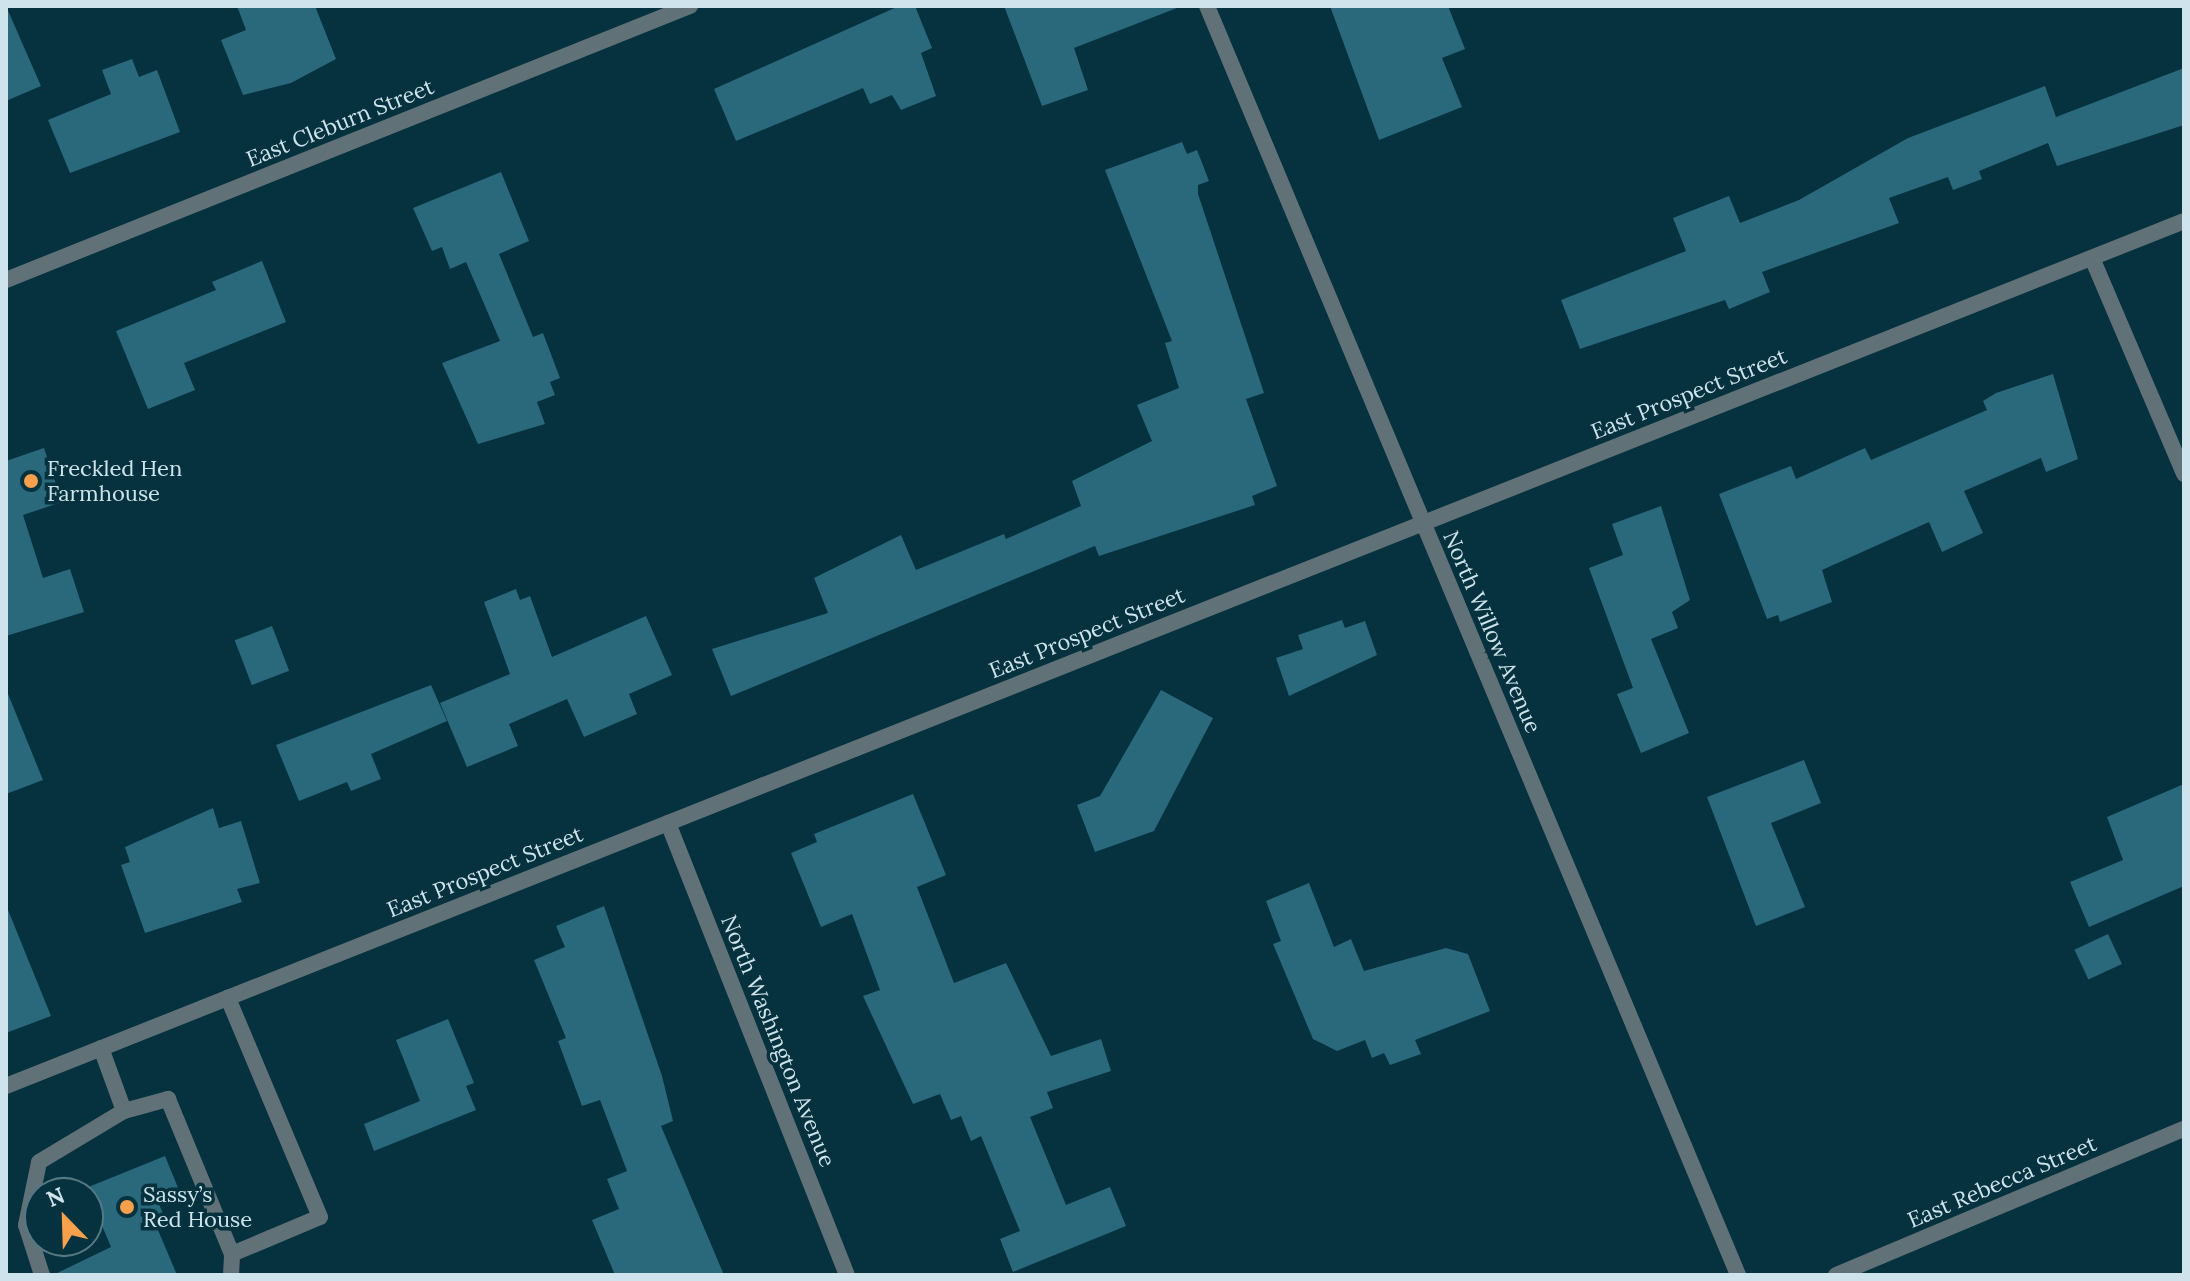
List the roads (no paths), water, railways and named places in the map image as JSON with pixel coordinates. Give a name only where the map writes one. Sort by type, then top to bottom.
[{"type":"street","name":"East Cleburn Street","points":[[6,280],[690,6]]},
{"type":"street","name":"North Willow Avenue","points":[[1207,6],[1738,1275]]},
{"type":"street","name":"East Prospect Street","points":[[6,1086],[2184,221]]},
{"type":"street","points":[[2092,258],[2184,474]]},
{"type":"street","name":"North Washington Avenue","points":[[668,823],[847,1275]]},
{"type":"street","points":[[228,998],[320,1217],[232,1254]]},
{"type":"street","points":[[101,1048],[124,1111]]},
{"type":"street","points":[[42,1275],[26,1225],[39,1162],[124,1111],[168,1099],[232,1254],[231,1275]]},
{"type":"street","name":"East Rebecca Street","points":[[1836,1275],[2184,1129]]},
{"type":"place","name":"Freckled Hen Farmhouse","points":[[31,481]]},
{"type":"place","name":"Sassy’s Red House","points":[[127,1207]]}]
